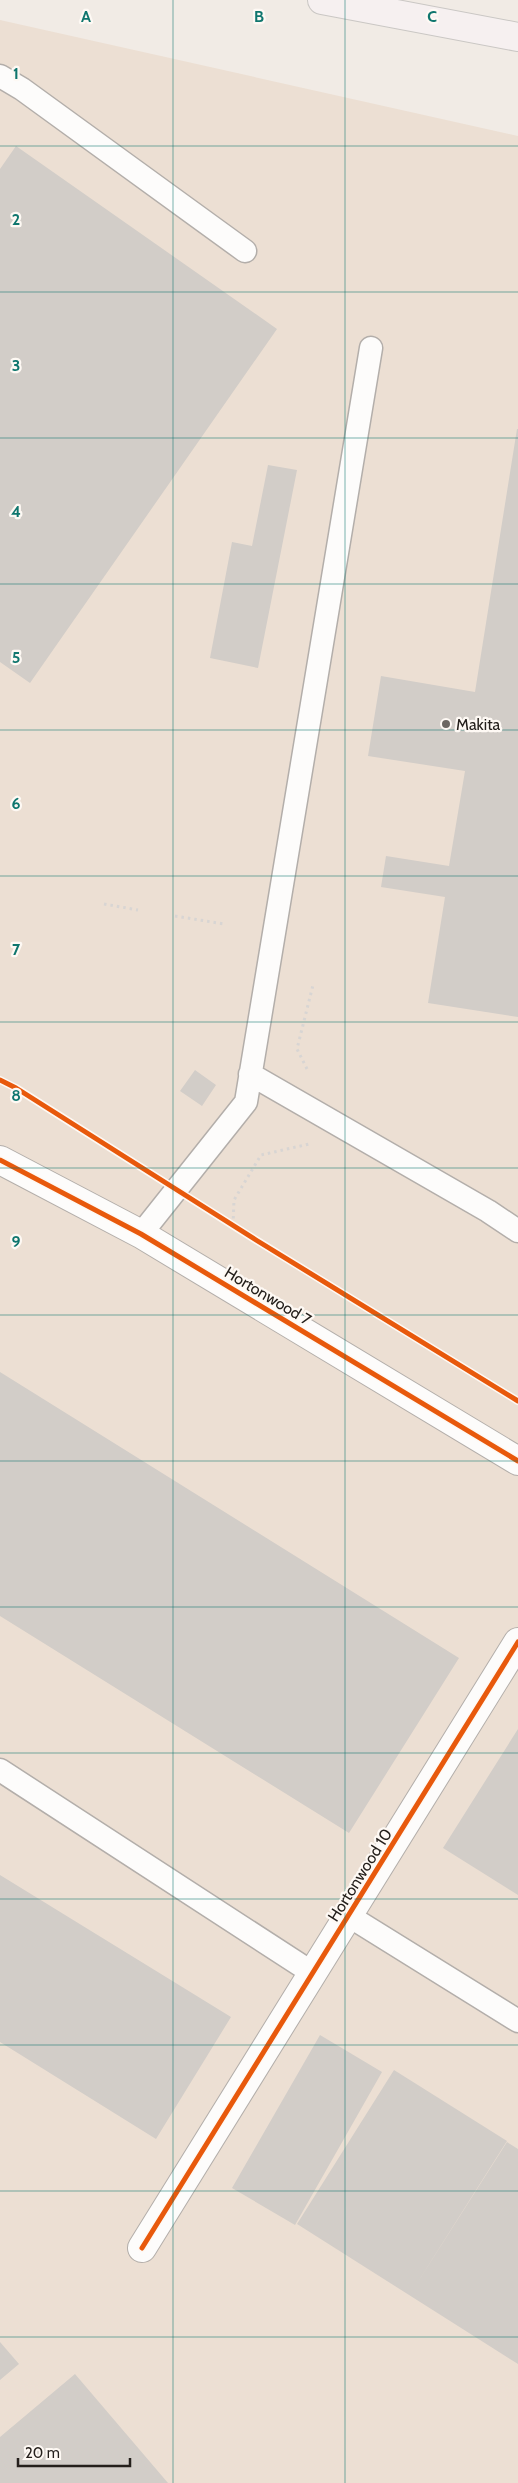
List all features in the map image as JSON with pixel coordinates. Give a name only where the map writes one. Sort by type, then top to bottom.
[{"type":"highway","points":[[322,0],[518,37]]},
{"type":"street","name":"Hortonwood 7","points":[[0,1160],[141,1234],[518,1461]]},
{"type":"street","name":"Hortonwood 10","points":[[142,2248],[314,1974],[518,1642]]},
{"type":"lane","points":[[0,76],[22,89],[245,251]]},
{"type":"lane","points":[[141,1234],[246,1102],[371,348]]},
{"type":"lane","points":[[250,1074],[488,1211],[518,1231]]},
{"type":"lane","points":[[0,1770],[314,1974]]},
{"type":"lane","points":[[349,1916],[518,2021]]},
{"type":"path","points":[[104,904],[138,910]]},
{"type":"path","points":[[175,916],[224,924]]},
{"type":"path","points":[[310,1074],[297,1049],[313,985]]},
{"type":"path","points":[[233,1225],[234,1200],[261,1155],[318,1142]]},
{"type":"path","points":[[225,1220],[241,1230]]},
{"type":"shaded area","points":[[0,20],[518,136],[518,2483],[0,2483]]},
{"type":"building","points":[[16,146],[277,329],[30,683],[0,662],[0,169]]},
{"type":"building","name":"Makita","points":[[517,429],[518,1017],[428,1003],[445,897],[381,887],[386,856],[449,866],[465,771],[368,756],[381,676],[475,692]]},
{"type":"building","points":[[268,465],[297,470],[258,668],[210,658],[232,542],[252,546]]},
{"type":"building","points":[[195,1070],[216,1085],[202,1106],[180,1091]]},
{"type":"building","points":[[0,1372],[459,1658],[349,1833],[0,1616]]},
{"type":"building","points":[[518,1729],[518,1895],[443,1848]]},
{"type":"building","points":[[0,1875],[231,2017],[156,2139],[0,2042]]},
{"type":"building","points":[[320,2035],[382,2072],[295,2225],[232,2188]]},
{"type":"building","points":[[394,2070],[507,2141],[414,2288],[507,2142],[518,2149],[518,2364],[297,2224]]},
{"type":"building","points":[[0,2342],[19,2364],[0,2380]]},
{"type":"building","points":[[75,2374],[168,2483],[0,2483],[0,2437]]},
{"type":"cycle path","points":[[0,1080],[16,1088],[256,1240],[518,1401]]},
{"type":"cycle path","points":[[0,1160],[141,1234],[518,1461]]},
{"type":"cycle path","points":[[142,2248],[518,1642]]},
{"type":"place","name":"Makita","points":[[446,724]]}]
